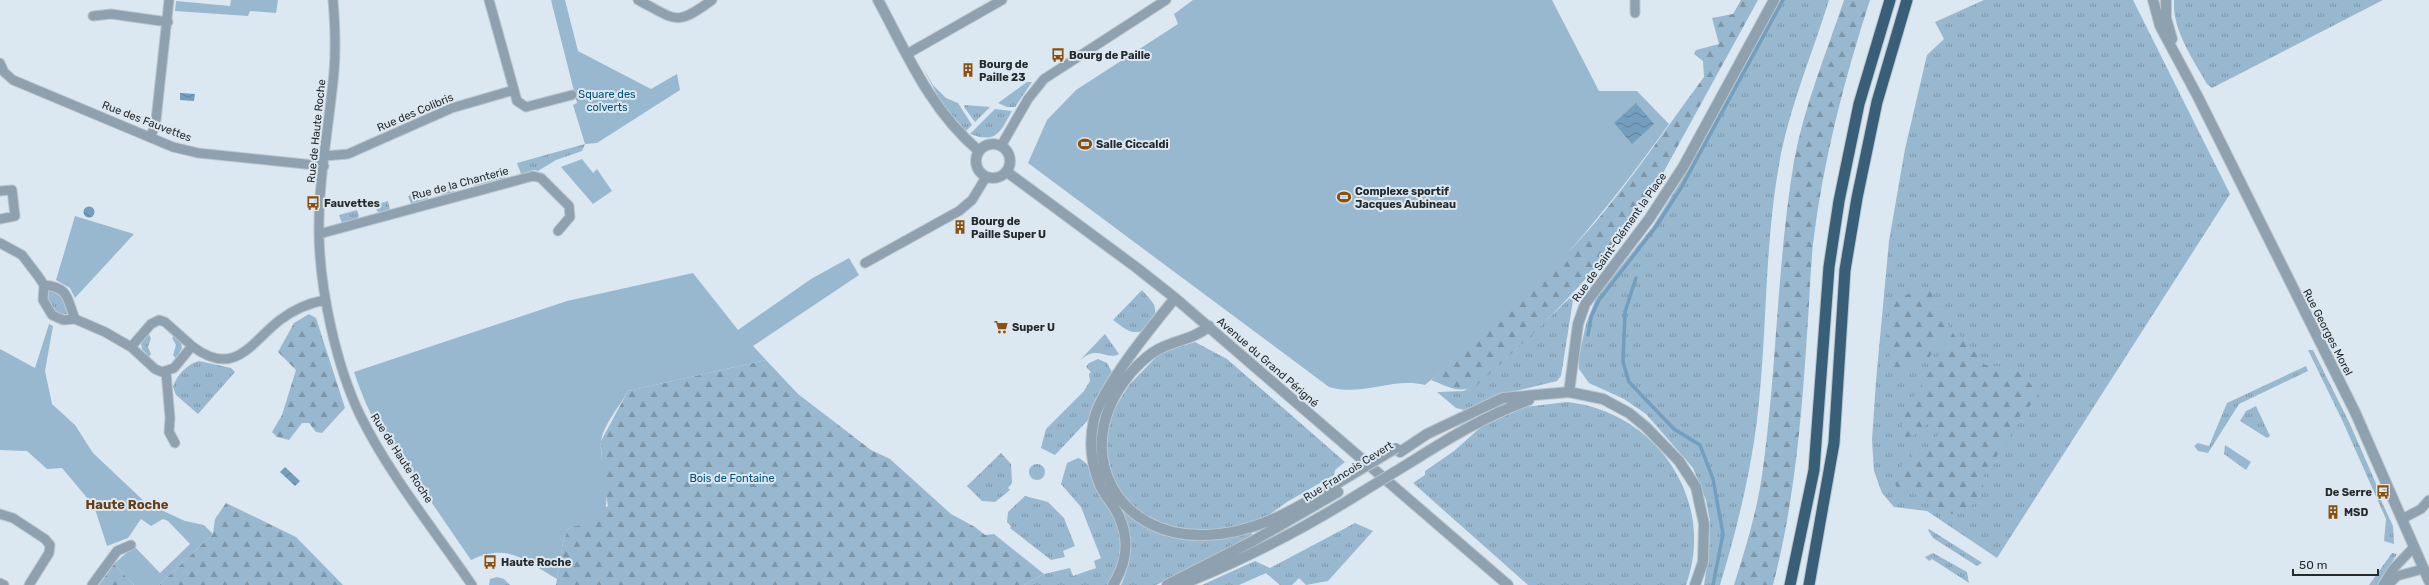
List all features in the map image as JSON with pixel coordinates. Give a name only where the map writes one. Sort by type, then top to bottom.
[{"type":"highway","points":[[1790,585],[1814,470],[1829,267],[1839,201],[1858,104],[1890,0]]},
{"type":"highway","points":[[1809,585],[1834,443],[1845,270],[1856,198],[1877,102],[1907,0]]},
{"type":"street","points":[[151,137],[156,120],[168,22],[169,0]]},
{"type":"street","name":"Rue de Haute Roche","points":[[333,0],[334,70],[324,166],[319,234],[325,300],[340,359],[360,414],[397,476],[472,585]]},
{"type":"street","points":[[489,0],[517,101],[526,107],[572,95]]},
{"type":"street","points":[[638,0],[679,18],[690,16],[712,0]]},
{"type":"street","points":[[878,0],[942,114],[979,151]]},
{"type":"street","points":[[907,54],[1002,0]]},
{"type":"street","points":[[1001,146],[1028,99],[1044,79],[1166,0]]},
{"type":"street","points":[[1635,0],[1635,13]]},
{"type":"street","name":"Rue de Saint-Clément la Place","points":[[1569,392],[1578,324],[1585,304],[1666,194],[1706,126],[1774,0]]},
{"type":"street","name":"Rue Georges Morel","points":[[2153,0],[2160,26],[2198,97],[2355,412],[2429,581]]},
{"type":"street","name":"Rue Georges Morel","points":[[2166,0],[2168,29],[2198,97]]},
{"type":"street","points":[[93,16],[111,14],[168,22]]},
{"type":"street","name":"Rue des Fauvettes","points":[[0,63],[4,72],[13,80],[173,146],[198,153],[324,166]]},
{"type":"street","name":"Rue des Colibris","points":[[325,156],[348,154],[452,108],[514,90]]},
{"type":"street","points":[[990,144],[1001,146],[1010,158],[1007,172],[999,178],[986,177],[976,166],[976,157],[979,151],[990,144]]},
{"type":"street","name":"Avenue du Grand Périgné","points":[[1007,172],[1137,268],[1209,326],[1507,584]]},
{"type":"street","name":"Rue de la Chanterie","points":[[319,234],[533,176],[541,178],[569,206],[570,217],[558,231]]},
{"type":"street","points":[[865,262],[959,211],[972,200],[986,177]]},
{"type":"street","points":[[0,191],[12,190],[15,216],[0,218]]},
{"type":"street","points":[[0,243],[22,255],[44,285],[43,300],[47,310],[63,320],[75,319],[106,332],[131,347],[155,369],[166,372],[174,368],[192,346]]},
{"type":"street","points":[[44,285],[57,288],[66,294],[75,319]]},
{"type":"street","points":[[1113,585],[1122,570],[1127,549],[1120,519],[1100,486],[1092,460],[1094,419],[1100,403],[1113,381],[1175,298]]},
{"type":"street","points":[[131,347],[151,324],[159,320],[166,322],[192,346],[214,358],[227,358],[240,355],[252,348],[286,316],[303,307],[325,300]]},
{"type":"street","points":[[1209,326],[1203,332],[1161,348],[1149,356],[1123,383],[1109,408],[1100,440],[1101,460],[1107,479],[1118,496],[1132,511],[1156,526],[1171,532],[1206,535],[1250,527],[1293,511],[1349,481],[1414,441],[1504,398],[1569,392],[1603,399],[1629,413],[1646,426],[1679,461],[1696,488],[1704,524],[1703,562],[1695,585]]},
{"type":"street","points":[[166,372],[170,435],[175,444]]},
{"type":"street","points":[[1180,585],[1228,566],[1302,529],[1457,432],[1496,412],[1546,394]]},
{"type":"street","name":"Rue Francois Cevert","points":[[1167,585],[1253,541],[1349,481]]},
{"type":"street","points":[[2402,519],[2421,509],[2429,500]]},
{"type":"street","points":[[0,514],[13,518],[45,539],[50,545],[49,554],[29,585]]},
{"type":"street","points":[[92,585],[117,551],[132,544]]},
{"type":"street","points":[[2383,585],[2392,569],[2414,547]]},
{"type":"street","points":[[2388,585],[2397,576],[2423,569]]},
{"type":"street","points":[[0,582],[4,585]]},
{"type":"green space","points":[[231,0],[278,0],[276,13],[250,11],[248,16],[175,11],[176,1],[230,6]]},
{"type":"green space","name":"Square des colverts","points":[[551,0],[565,0],[578,51],[651,89],[677,74],[680,90],[597,143],[585,144],[573,105],[577,103]]},
{"type":"green space","name":"Complexe sportif Jacques Aubineau","points":[[1193,0],[1552,0],[1599,91],[1637,91],[1669,124],[1616,195],[1578,241],[1538,285],[1506,316],[1425,385],[1401,383],[1353,390],[1329,387],[1028,163],[1047,120],[1076,90],[1178,24],[1174,14]]},
{"type":"green space","points":[[1741,0],[1758,0],[1646,204],[1608,253],[1567,300],[1476,386],[1464,389],[1454,389],[1431,380],[1535,286],[1574,246],[1608,207],[1704,77],[1703,61],[1694,54],[1696,50],[1719,44],[1712,18],[1733,14]]},
{"type":"green space","points":[[1779,0],[1829,0],[1795,102],[1783,144],[1774,194],[1762,372],[1749,472],[1733,540],[1720,585],[1704,585],[1709,551],[1710,522],[1706,500],[1693,468],[1646,414],[1624,399],[1589,383],[1579,369],[1579,356],[1586,324],[1596,298],[1653,226],[1681,181]]},
{"type":"green space","points":[[1844,0],[1870,0],[1843,90],[1822,182],[1817,213],[1813,244],[1798,445],[1788,516],[1773,585],[1734,585],[1755,513],[1761,483],[1768,430],[1780,276],[1788,199],[1794,161],[1809,100]]},
{"type":"green space","points":[[1984,0],[2133,0],[2230,194],[1997,558],[1927,511],[1894,507],[1882,493],[1874,471],[1872,440],[1889,241],[1905,149],[1927,55],[1944,39],[1935,22]]},
{"type":"green space","points":[[2174,0],[2383,0],[2212,88],[2207,84],[2184,44],[2176,22]]},
{"type":"green space","points":[[922,66],[933,85],[946,98],[958,103],[972,125],[966,131],[942,104]]},
{"type":"green space","points":[[1027,82],[1032,82],[1015,107],[1007,107],[998,103]]},
{"type":"green space","points":[[965,105],[990,107],[975,122],[964,107]]},
{"type":"green space","points":[[995,109],[1012,111],[997,134],[986,138],[970,134]]},
{"type":"green space","points":[[585,144],[582,151],[556,160],[538,171],[534,170],[521,174],[517,163]]},
{"type":"green space","points":[[582,159],[593,173],[597,169],[612,191],[593,204],[561,167]]},
{"type":"green space","points":[[503,170],[505,178],[474,186],[472,178]]},
{"type":"green space","points":[[452,184],[454,192],[442,195],[440,187]]},
{"type":"green space","points":[[426,191],[428,199],[411,204],[408,196]]},
{"type":"green space","points":[[388,201],[390,210],[380,213],[377,211],[375,205]]},
{"type":"green space","points":[[357,210],[359,216],[357,219],[342,223],[339,215]]},
{"type":"green space","points":[[75,216],[134,234],[75,298],[70,288],[56,280]]},
{"type":"green space","points":[[849,258],[859,275],[753,346],[766,360],[628,391],[608,422],[602,436],[601,450],[606,493],[605,511],[602,517],[594,522],[568,529],[563,542],[557,579],[526,560],[506,553],[484,555],[471,560],[399,455],[384,437],[372,416],[354,372],[567,301],[693,273],[738,330],[811,279]]},
{"type":"green space","points":[[48,289],[59,291],[69,311],[67,314],[59,315],[48,305],[46,291]]},
{"type":"green space","points":[[1921,289],[1930,291],[1949,326],[1926,363],[1918,359],[1897,375],[1891,372],[1891,357],[1887,349],[1890,301]]},
{"type":"green space","points":[[1142,290],[1153,303],[1155,314],[1148,327],[1139,332],[1132,332],[1113,320]]},
{"type":"green space","points":[[1574,294],[1561,376],[1557,381],[1511,392],[1464,410],[1456,408],[1437,392],[1464,391],[1498,366]]},
{"type":"green space","points":[[309,314],[316,318],[345,408],[322,433],[316,432],[309,423],[302,423],[289,440],[277,437],[272,432],[282,415],[296,370],[278,352],[294,323]]},
{"type":"green space","points":[[49,324],[53,326],[45,371],[52,404],[75,425],[93,453],[146,503],[185,521],[204,525],[213,534],[159,585],[134,585],[114,564],[134,546],[160,573],[190,544],[168,521],[163,519],[151,526],[141,519],[128,538],[107,546],[94,506],[62,468],[47,469],[27,451],[0,450],[0,349],[35,368]]},
{"type":"green space","points":[[1954,331],[1966,341],[1985,365],[2014,368],[2037,390],[2039,397],[2021,414],[2010,437],[1983,476],[1983,490],[1977,501],[1963,512],[1952,514],[1913,493],[1903,491],[1896,486],[1893,476],[1915,451],[1930,448],[1935,444],[1939,430],[1932,420],[1913,436],[1906,437],[1901,432],[1903,416]]},
{"type":"green space","points":[[148,333],[151,338],[148,347],[151,354],[149,357],[142,349],[141,344]]},
{"type":"green space","points":[[1105,334],[1119,354],[1110,356],[1092,353],[1080,360]]},
{"type":"green space","points":[[174,335],[181,342],[182,348],[176,359],[173,355],[176,345],[172,338]]},
{"type":"green space","points":[[1195,342],[1227,359],[1345,462],[1335,470],[1334,475],[1287,502],[1265,518],[1237,527],[1203,531],[1164,526],[1136,510],[1119,491],[1110,472],[1105,450],[1110,416],[1129,385],[1160,353]]},
{"type":"green space","points":[[2308,350],[2313,350],[2350,424],[2381,495],[2379,496],[2393,526],[2394,544],[2384,541],[2386,519],[2343,422]]},
{"type":"green space","points":[[1098,359],[1107,363],[1112,372],[1090,418],[1055,455],[1041,448],[1046,429],[1084,391],[1090,381],[1089,374],[1091,372],[1086,367],[1089,363]]},
{"type":"green space","name":"Bois de Fontaine","points":[[766,360],[798,394],[871,450],[890,459],[951,514],[975,527],[985,535],[994,534],[1044,574],[1024,585],[556,585],[563,542],[568,529],[608,506],[602,475],[601,441],[628,391]]},
{"type":"green space","points":[[199,361],[231,368],[235,372],[198,414],[176,395],[173,387],[174,383],[183,371],[190,365]]},
{"type":"green space","points":[[2306,366],[2308,371],[2239,404],[2208,453],[2198,451],[2194,446],[2198,443],[2209,446],[2227,403]]},
{"type":"green space","points":[[1567,402],[1599,409],[1627,422],[1651,441],[1671,465],[1685,492],[1693,521],[1693,553],[1686,585],[1528,585],[1413,483],[1425,475],[1425,471],[1454,451],[1481,427],[1525,407]]},
{"type":"green space","points":[[2256,406],[2270,436],[2267,438],[2240,421],[2246,411]]},
{"type":"green space","points":[[2225,445],[2251,462],[2246,470],[2224,454]]},
{"type":"green space","points":[[1001,453],[1011,464],[1012,483],[1008,488],[1010,490],[995,502],[982,501],[967,486]]},
{"type":"green space","points":[[1078,458],[1092,471],[1113,512],[1118,526],[1122,547],[1117,567],[1108,585],[1024,585],[1044,574],[1070,568],[1073,576],[1096,568],[1094,561],[1101,558],[1081,507],[1061,484],[1067,463]]},
{"type":"green space","points":[[1034,464],[1040,464],[1045,469],[1043,478],[1040,480],[1034,480],[1029,475],[1029,469]]},
{"type":"green space","points":[[1025,496],[1048,502],[1064,518],[1075,546],[1063,551],[1065,557],[1051,560],[1010,528],[1011,526],[1007,522],[1008,512]]},
{"type":"green space","points":[[226,503],[296,537],[343,585],[159,585],[213,534],[215,519]]},
{"type":"green space","points":[[1119,507],[1152,528],[1167,534],[1196,538],[1230,535],[1251,531],[1253,538],[1156,585],[1121,585],[1128,565],[1130,546],[1127,527]]},
{"type":"green space","points":[[1355,523],[1373,531],[1328,581],[1306,585],[1299,578],[1292,585],[1280,585],[1266,573],[1239,585],[1202,585],[1255,561],[1270,568]]},
{"type":"green space","points":[[1929,529],[1982,563],[1977,566],[1933,538],[1928,530]]},
{"type":"green space","points":[[1933,553],[1967,572],[1969,583],[1932,559],[1929,561],[1925,557]]},
{"type":"green space","points":[[2392,553],[2397,554],[2378,585],[2369,585]]},
{"type":"green space","points":[[114,564],[134,585],[99,585]]},
{"type":"green space","points":[[497,577],[504,579],[510,585],[489,585],[490,579]]},
{"type":"water","points":[[180,93],[195,94],[194,101],[180,100]]},
{"type":"water","points":[[1636,103],[1654,124],[1632,144],[1614,123]]},
{"type":"water","points":[[87,207],[91,207],[93,208],[93,216],[87,217],[84,214],[84,210]]},
{"type":"water","points":[[285,467],[300,481],[295,486],[280,472]]},
{"type":"waterway","points":[[1588,335],[1591,317],[1599,300],[1655,228],[1681,188],[1783,0]]},
{"type":"waterway","points":[[1636,278],[1625,312],[1623,362],[1629,382],[1674,429],[1700,445],[1713,479],[1723,534],[1713,585]]},
{"type":"place","name":"Bourg de Paille","points":[[1058,55]]},
{"type":"place","name":"Bourg de Paille 23","points":[[968,70]]},
{"type":"place","name":"Salle Ciccaldi","points":[[1085,144]]},
{"type":"place","name":"Complexe sportif Jacques Aubineau","points":[[1344,197]]},
{"type":"place","name":"Fauvettes","points":[[313,203]]},
{"type":"place","name":"Bourg de Paille Super U","points":[[960,227]]},
{"type":"place","name":"Super U","points":[[1001,327]]},
{"type":"place","name":"De Serre","points":[[2383,492]]},
{"type":"place","name":"MSD","points":[[2333,512]]},
{"type":"place","name":"Haute Roche","points":[[490,562]]},
{"type":"district","name":"Haute Roche","points":[[127,504]]}]
